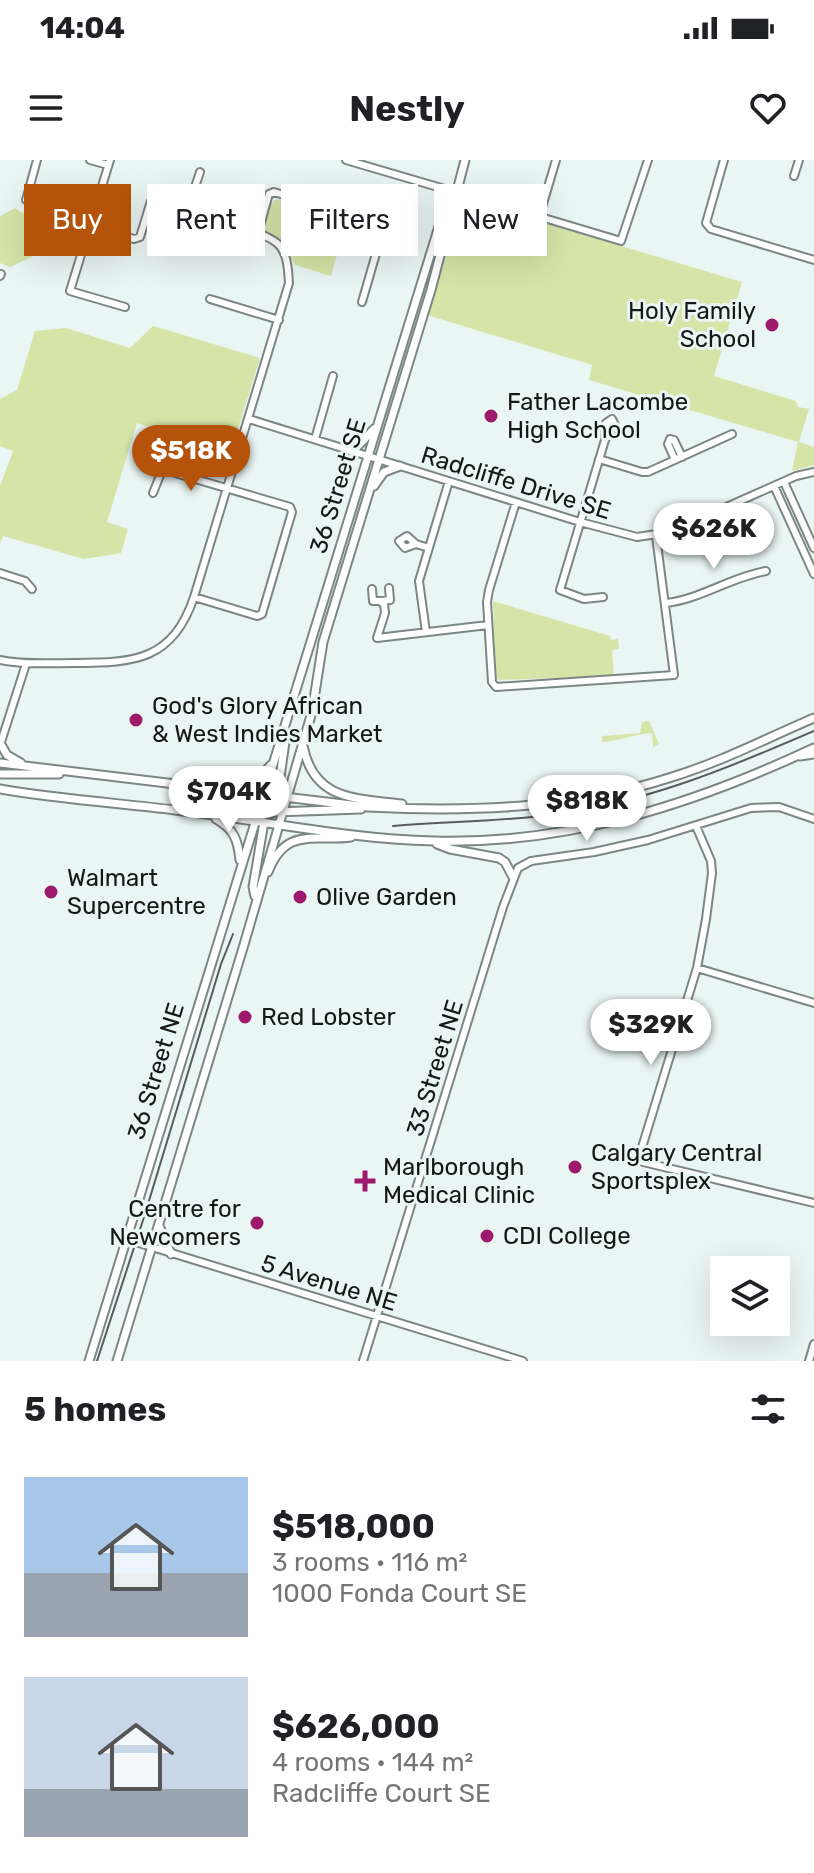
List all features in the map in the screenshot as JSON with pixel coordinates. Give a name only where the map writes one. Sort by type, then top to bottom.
[{"type":"main road","name":"36 Street SE","points":[[458,184],[465,160]]},
{"type":"main road","name":"36 Street SE","points":[[264,794],[434,243]]},
{"type":"main road","name":"36 Street SE","points":[[280,798],[302,744],[317,688],[323,642],[440,256]]},
{"type":"main road","points":[[352,452],[378,424]]},
{"type":"main road","points":[[368,494],[384,472],[400,466]]},
{"type":"main road","points":[[0,763],[368,807],[508,807],[612,793],[671,778],[720,760],[814,716]]},
{"type":"main road","points":[[277,824],[286,724]]},
{"type":"main road","points":[[0,744],[7,755],[27,766]]},
{"type":"main road","points":[[302,744],[306,762],[320,785],[343,794],[402,804],[412,809]]},
{"type":"main road","points":[[264,812],[277,824],[360,835],[432,841],[531,836],[639,816],[720,790],[814,748]]},
{"type":"main road","points":[[798,756],[814,754]]},
{"type":"main road","points":[[225,789],[257,780],[273,763]]},
{"type":"main road","points":[[0,774],[90,774]]},
{"type":"main road","points":[[3,791],[255,822],[280,798]]},
{"type":"main road","name":"36 Street NE","points":[[89,1361],[240,867],[255,822],[264,812],[264,794]]},
{"type":"main road","points":[[176,810],[278,812],[358,810],[368,807]]},
{"type":"main road","points":[[255,902],[253,887],[264,812]]},
{"type":"main road","points":[[208,815],[234,833],[240,867]]},
{"type":"main road","name":"36 Street NE","points":[[117,1361],[277,824]]},
{"type":"main road","points":[[259,888],[277,855],[290,844],[312,837],[360,835]]},
{"type":"main road","points":[[432,841],[450,849],[499,858],[505,862],[513,877]]},
{"type":"main road","points":[[159,1225],[171,1254]]},
{"type":"street","points":[[30,184],[37,160]]},
{"type":"street","points":[[90,160],[109,163],[102,184]]},
{"type":"street","points":[[346,160],[374,164],[434,185]]},
{"type":"street","points":[[556,160],[540,214],[544,218],[621,241],[648,160]]},
{"type":"street","points":[[724,160],[706,223],[711,229],[814,260]]},
{"type":"street","points":[[794,176],[799,160]]},
{"type":"street","points":[[196,184],[200,172]]},
{"type":"street","points":[[265,208],[269,194],[274,192],[384,226],[362,302]]},
{"type":"street","points":[[131,238],[140,237],[147,214]]},
{"type":"street","points":[[0,660],[26,664],[117,663],[143,658],[163,647],[184,623],[289,283],[286,256],[276,242],[265,236]]},
{"type":"street","points":[[80,256],[70,291],[125,307]]},
{"type":"street","points":[[210,299],[279,320]]},
{"type":"street","points":[[315,439],[333,376]]},
{"type":"street","name":"Radcliffe Drive SE","points":[[249,419],[637,537],[670,532],[774,486],[814,472]]},
{"type":"street","points":[[599,459],[642,472],[732,434]]},
{"type":"street","points":[[603,597],[584,599],[560,590],[605,440]]},
{"type":"street","points":[[153,493],[165,470],[290,507],[292,512],[262,614],[257,616],[194,597]]},
{"type":"street","points":[[426,632],[419,581],[449,481]]},
{"type":"street","points":[[784,482],[814,548]]},
{"type":"street","points":[[774,486],[814,574]]},
{"type":"street","points":[[516,502],[489,590],[492,682],[496,687],[670,677],[675,671],[656,536]]},
{"type":"street","points":[[416,544],[429,548]]},
{"type":"street","points":[[666,603],[693,597],[745,574],[766,571]]},
{"type":"street","points":[[0,573],[25,581],[32,589]]},
{"type":"street","points":[[372,589],[373,601],[381,602],[390,600],[389,588]]},
{"type":"street","points":[[381,602],[380,613],[383,617],[377,638],[488,625]]},
{"type":"street","points":[[0,744],[26,664]]},
{"type":"street","points":[[513,877],[518,868],[527,862],[629,845],[739,811],[763,807],[789,809],[814,819]]},
{"type":"street","points":[[696,826],[711,861],[712,889],[697,968],[639,1157],[814,1203]]},
{"type":"street","name":"33 Street NE","points":[[363,1361],[513,877]]},
{"type":"street","points":[[697,968],[814,1003]]},
{"type":"street","name":"5 Avenue NE","points":[[126,1239],[523,1361]]},
{"type":"street","points":[[809,1361],[814,1344]]},
{"type":"green space","points":[[277,199],[281,200],[281,244],[266,231],[265,223],[271,205]]},
{"type":"green space","points":[[15,208],[24,213],[24,256],[34,256],[10,267],[0,263],[0,216]]},
{"type":"green space","points":[[547,224],[742,282],[714,376],[796,401],[798,407],[809,409],[799,442],[814,447],[814,465],[792,471],[798,442],[589,380],[592,365],[427,315],[444,256],[547,256]]},
{"type":"green space","points":[[290,256],[337,256],[331,276],[295,265]]},
{"type":"green space","points":[[153,326],[260,358],[231,452],[137,423],[107,522],[128,529],[121,553],[84,559],[3,536],[0,544],[0,486],[13,451],[0,446],[0,399],[17,390],[35,331],[66,328],[130,348]]},
{"type":"green space","points":[[493,601],[610,636],[611,640],[618,639],[619,649],[612,650],[614,676],[498,680],[495,674]]},
{"type":"green space","points":[[649,721],[659,744],[653,747],[652,733],[602,742],[602,736],[640,733],[642,722]]},
{"type":"tram line","points":[[393,826],[521,818],[629,800],[692,780],[814,731]]},
{"type":"tram line","points":[[97,1361],[233,934]]},
{"type":"place","name":"Holy Family School","points":[[772,325]]},
{"type":"place","name":"Father Lacombe High School","points":[[491,416]]},
{"type":"place","name":"God's Glory African & West Indies Market","points":[[136,720]]},
{"type":"place","name":"Walmart Supercentre","points":[[51,892]]},
{"type":"place","name":"Olive Garden","points":[[300,897]]},
{"type":"place","name":"Red Lobster","points":[[245,1017]]},
{"type":"place","name":"Calgary Central Sportsplex","points":[[575,1167]]},
{"type":"place","name":"Marlborough Medical Clinic","points":[[365,1181]]},
{"type":"place","name":"Centre for Newcomers","points":[[257,1223]]},
{"type":"place","name":"CDI College","points":[[487,1236]]}]
